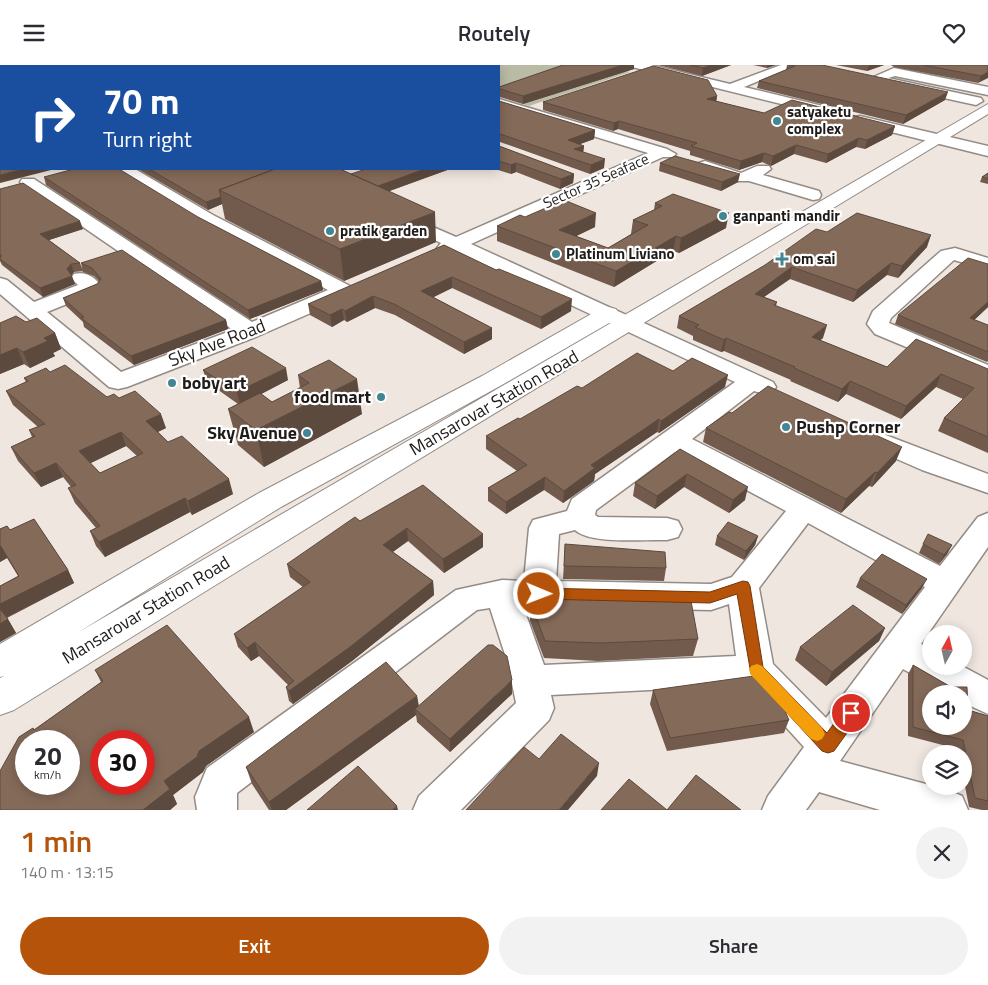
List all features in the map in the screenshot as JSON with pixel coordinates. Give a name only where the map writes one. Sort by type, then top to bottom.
[{"type":"main road","name":"Mansarovar Station Road","points":[[0,698],[282,510],[491,381],[620,314],[928,136],[985,98]]},
{"type":"main road","name":"Mansarovar Station Road","points":[[641,294],[813,201]]},
{"type":"main road","name":"Mansarovar Station Road","points":[[0,662],[282,510]]},
{"type":"street","points":[[636,65],[988,151]]},
{"type":"street","points":[[730,88],[792,65]]},
{"type":"street","points":[[861,76],[875,76],[888,70],[878,66]]},
{"type":"street","points":[[627,77],[651,69]]},
{"type":"street","points":[[894,72],[985,98],[875,79],[894,72]]},
{"type":"street","points":[[500,118],[541,104]]},
{"type":"street","name":"Sector 35 Seaface","points":[[500,105],[678,156]]},
{"type":"street","points":[[678,156],[737,177],[756,172],[813,201]]},
{"type":"street","name":"Sector 35 Seaface","points":[[456,243],[591,182],[678,156]]},
{"type":"street","points":[[126,170],[206,219],[224,212]]},
{"type":"street","points":[[574,175],[591,182]]},
{"type":"street","points":[[9,187],[36,180],[250,331]]},
{"type":"street","points":[[392,213],[456,243],[620,314],[788,398]]},
{"type":"street","name":"Sky Ave Road","points":[[0,284],[118,382],[250,331],[353,287],[206,219]]},
{"type":"street","points":[[431,255],[456,243]]},
{"type":"street","points":[[988,264],[955,254],[948,255],[881,316],[878,324],[883,329],[988,374]]},
{"type":"street","points":[[32,310],[92,287],[81,278]]},
{"type":"street","points":[[580,518],[582,506],[752,381]]},
{"type":"street","points":[[851,428],[905,453],[988,483]]},
{"type":"street","points":[[673,440],[945,583]]},
{"type":"street","points":[[217,810],[215,797],[221,781],[468,599],[502,593],[710,597],[743,586],[804,509]]},
{"type":"street","points":[[580,518],[589,526],[598,528],[667,529]]},
{"type":"street","points":[[539,594],[544,528],[580,518]]},
{"type":"street","points":[[782,810],[988,525]]},
{"type":"street","points":[[743,586],[756,670],[819,758],[948,810]]},
{"type":"street","points":[[433,810],[536,708],[502,593]]},
{"type":"street","points":[[898,649],[988,698]]},
{"type":"street","points":[[529,681],[756,670]]},
{"type":"green space","points":[[500,65],[603,65],[630,72],[529,106],[500,96]]},
{"type":"building","points":[[563,65],[623,65],[523,96],[500,89],[500,87]]},
{"type":"building","points":[[690,65],[712,65],[703,68]]},
{"type":"building","points":[[789,65],[822,65],[948,92],[906,115],[759,81],[795,66]]},
{"type":"building","points":[[923,65],[988,65],[988,72],[981,76]]},
{"type":"building","points":[[653,66],[708,80],[717,96],[707,99],[764,113],[792,100],[895,126],[867,140],[859,138],[828,154],[796,145],[773,156],[764,153],[741,161],[691,146],[697,143],[619,121],[614,123],[543,102]]},
{"type":"building","points":[[500,101],[595,130],[568,140],[584,146],[574,149],[605,159],[591,165],[500,134]]},
{"type":"building","points":[[500,146],[574,174],[561,179],[516,163],[511,165],[500,161]]},
{"type":"building","points":[[675,156],[740,174],[722,182],[660,163]]},
{"type":"building","points":[[0,170],[20,170],[0,175]]},
{"type":"building","points":[[70,170],[121,170],[198,217],[321,281],[248,310],[44,177]]},
{"type":"building","points":[[151,170],[272,170],[219,190],[221,197],[206,202]]},
{"type":"building","points":[[272,170],[342,170],[435,212],[340,249],[219,190]]},
{"type":"building","points":[[363,170],[422,170],[378,186],[351,174]]},
{"type":"building","points":[[988,173],[988,179],[982,177]]},
{"type":"building","points":[[23,183],[80,221],[40,234],[80,263],[71,264],[67,269],[72,276],[40,288],[0,259],[2,256],[0,254],[0,189]]},
{"type":"building","points":[[673,194],[729,213],[681,238],[676,236],[616,271],[497,226],[520,215],[525,217],[564,200],[596,213],[559,230],[608,248],[648,225],[633,220],[662,206],[655,203]]},
{"type":"building","points":[[857,213],[931,235],[902,266],[891,263],[857,290],[792,267],[755,294],[777,302],[774,305],[827,325],[812,337],[887,367],[916,339],[988,369],[988,437],[944,418],[974,388],[941,374],[906,406],[850,381],[842,389],[726,338],[724,340],[695,327],[699,325],[679,316],[765,265],[816,229],[827,232]]},
{"type":"building","points":[[444,245],[496,270],[499,269],[572,299],[541,317],[452,277],[421,291],[492,328],[464,342],[394,304],[373,296],[345,311],[342,309],[330,315],[308,304]]},
{"type":"building","points":[[122,250],[226,320],[131,356],[81,318],[84,317],[63,298],[97,284],[101,279],[92,268],[81,263]]},
{"type":"building","points":[[968,258],[988,264],[988,302],[970,318],[988,325],[988,352],[898,315]]},
{"type":"building","points":[[16,316],[26,322],[37,318],[55,333],[44,338],[48,341],[23,352],[17,348],[0,355],[0,323]]},
{"type":"building","points":[[252,347],[286,368],[237,392],[203,370]]},
{"type":"building","points":[[637,353],[673,371],[692,358],[728,375],[661,421],[659,419],[591,465],[595,468],[564,491],[545,477],[506,502],[488,488],[527,465],[486,436],[577,386],[582,388]]},
{"type":"building","points":[[329,360],[357,379],[256,430],[228,409],[260,393],[272,402],[309,383],[298,375]]},
{"type":"building","points":[[65,365],[107,397],[114,394],[119,398],[135,391],[161,414],[146,421],[168,442],[182,436],[229,479],[188,501],[185,498],[99,542],[90,531],[100,526],[68,488],[76,485],[56,463],[34,473],[11,447],[35,436],[29,430],[45,424],[6,391],[28,381],[24,378],[46,368],[50,372]],"holes":[[[121,432],[143,453],[100,473],[79,451]]]},
{"type":"building","points":[[768,386],[902,447],[877,473],[875,472],[846,499],[706,428],[729,412],[732,413]]},
{"type":"building","points":[[680,449],[748,487],[733,500],[687,474],[657,496],[635,483]]},
{"type":"building","points":[[423,485],[483,534],[443,559],[407,528],[383,545],[433,581],[350,647],[289,691],[286,687],[294,681],[255,642],[247,648],[234,634],[310,582],[287,564],[355,517],[360,521]]},
{"type":"building","points":[[34,519],[68,570],[0,604],[0,586],[19,576],[0,545],[0,529],[7,526],[10,530]]},
{"type":"building","points":[[728,522],[758,536],[746,551],[717,536]]},
{"type":"building","points":[[928,534],[952,545],[944,555],[923,544]]},
{"type":"building","points":[[565,544],[665,552],[666,568],[564,566]]},
{"type":"building","points":[[882,554],[927,579],[906,605],[860,578]]},
{"type":"building","points":[[531,594],[691,601],[698,639],[601,643],[545,641],[531,603]]},
{"type":"building","points":[[853,605],[885,628],[832,672],[800,647]]},
{"type":"building","points":[[0,609],[8,619],[0,624]]},
{"type":"building","points":[[167,625],[249,717],[199,751],[197,757],[164,781],[170,789],[143,810],[0,810],[0,771],[15,744],[15,795],[80,795],[80,730],[34,730],[103,681],[95,670]]},
{"type":"building","points":[[488,645],[493,645],[507,656],[512,680],[450,739],[415,709]]},
{"type":"building","points":[[386,662],[417,696],[269,802],[246,767]]},
{"type":"building","points":[[913,665],[922,670],[922,675],[930,675],[948,685],[922,685],[922,729],[913,727]]},
{"type":"building","points":[[754,676],[784,709],[789,720],[670,738],[653,690]]},
{"type":"building","points":[[972,711],[988,716],[988,801],[975,798],[972,784],[972,745],[964,745],[963,740],[944,735],[972,735]]},
{"type":"building","points":[[561,734],[599,763],[559,810],[466,810],[524,747],[539,759]]},
{"type":"building","points":[[358,766],[397,806],[392,810],[307,810]]},
{"type":"building","points":[[696,775],[741,810],[667,810]]},
{"type":"building","points":[[629,779],[667,810],[601,810]]},
{"type":"slow traffic","points":[[757,670],[817,734]]},
{"type":"place","name":"satyaketu complex","points":[[777,121]]},
{"type":"place","name":"ganpanti mandir","points":[[723,216]]},
{"type":"place","name":"pratik garden","points":[[330,231]]},
{"type":"place","name":"Platinum Liviano","points":[[556,254]]},
{"type":"place","name":"om sai","points":[[782,259]]},
{"type":"place","name":"boby art","points":[[172,383]]},
{"type":"place","name":"food mart","points":[[381,397]]},
{"type":"place","name":"Pushp Corner","points":[[786,427]]},
{"type":"place","name":"Sky Avenue","points":[[307,433]]},
{"type":"route","points":[[539,594],[710,597],[743,586],[756,670],[828,746],[851,713]]}]
